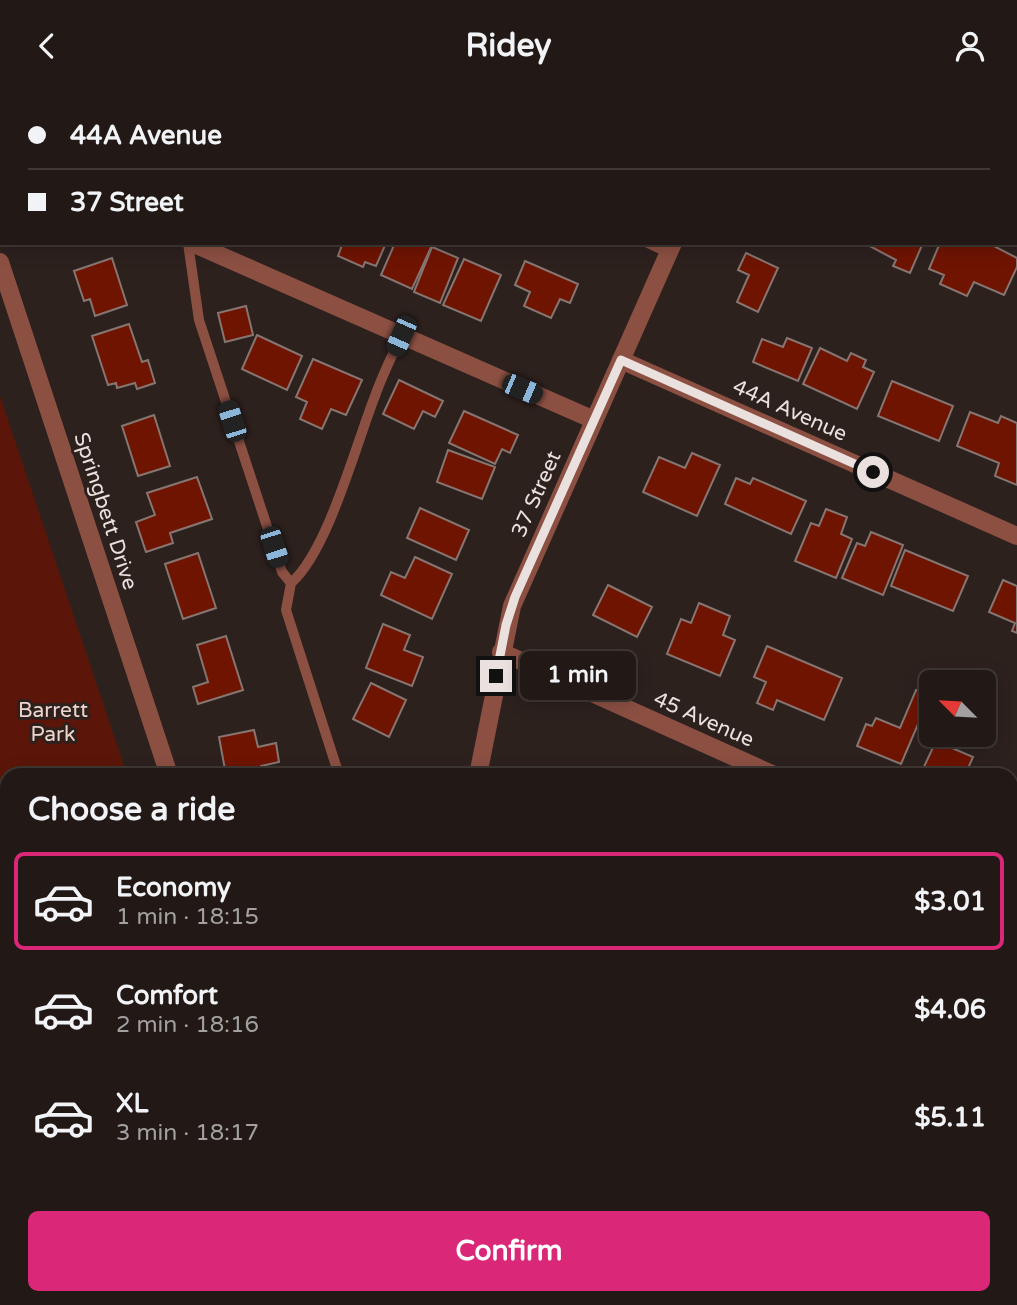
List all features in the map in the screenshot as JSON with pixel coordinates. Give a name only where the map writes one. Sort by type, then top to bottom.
[{"type":"street","points":[[195,245],[594,420]]},
{"type":"street","name":"37 Street","points":[[479,768],[501,652],[515,597],[671,248]]},
{"type":"street","name":"Springbett Drive","points":[[0,262],[167,768]]},
{"type":"street","name":"44A Avenue","points":[[621,360],[1017,536]]},
{"type":"street","name":"45 Avenue","points":[[501,652],[758,768]]},
{"type":"lane","points":[[190,245],[199,320],[282,572],[291,583]]},
{"type":"lane","points":[[337,768],[286,610],[291,583],[305,571],[316,547],[401,336]]},
{"type":"green space","name":"Barrett Park","points":[[0,396],[125,768],[0,768]]},
{"type":"building","points":[[342,245],[385,245],[376,266],[365,262],[363,267],[338,256]]},
{"type":"building","points":[[394,245],[432,245],[412,289],[381,275]]},
{"type":"building","points":[[868,245],[922,245],[910,273],[893,266],[896,260]]},
{"type":"building","points":[[939,245],[992,245],[1017,258],[1017,267],[1004,295],[974,282],[967,296],[940,284],[944,275],[929,269]]},
{"type":"building","points":[[432,247],[458,258],[440,303],[414,292]]},
{"type":"building","points":[[746,253],[778,268],[758,312],[737,302],[749,275],[738,270]]},
{"type":"building","points":[[112,258],[127,305],[95,316],[90,299],[84,301],[74,271]]},
{"type":"building","points":[[464,259],[501,275],[481,321],[443,305]]},
{"type":"building","points":[[525,261],[578,284],[570,303],[560,299],[551,318],[524,306],[530,292],[515,285]]},
{"type":"building","points":[[246,306],[253,335],[225,342],[218,313]]},
{"type":"building","points":[[129,324],[142,362],[148,360],[155,383],[137,389],[135,383],[117,388],[116,383],[108,385],[92,336]]},
{"type":"building","points":[[257,335],[302,356],[287,390],[242,369]]},
{"type":"building","points":[[787,338],[812,348],[798,381],[753,362],[762,339],[783,347]]},
{"type":"building","points":[[820,348],[847,361],[851,353],[866,360],[863,367],[874,372],[857,409],[803,384]]},
{"type":"building","points":[[313,359],[362,380],[346,415],[331,409],[322,429],[300,419],[307,402],[296,397]]},
{"type":"building","points":[[399,380],[443,401],[435,417],[423,411],[414,429],[383,414]]},
{"type":"building","points":[[892,381],[953,406],[939,441],[878,416]]},
{"type":"building","points":[[464,411],[518,435],[510,453],[502,449],[495,464],[449,443]]},
{"type":"building","points":[[970,412],[998,423],[1001,416],[1017,423],[1017,485],[995,476],[999,463],[957,446]]},
{"type":"building","points":[[154,415],[170,466],[138,476],[122,426]]},
{"type":"building","points":[[448,450],[495,467],[482,499],[437,482]]},
{"type":"building","points":[[692,453],[720,465],[697,516],[643,492],[659,457],[685,468]]},
{"type":"building","points":[[197,477],[212,519],[170,533],[173,543],[146,552],[136,522],[155,515],[147,493]]},
{"type":"building","points":[[736,478],[750,484],[753,478],[806,501],[791,534],[725,504]]},
{"type":"building","points":[[420,508],[469,530],[456,560],[407,538]]},
{"type":"building","points":[[826,509],[847,517],[841,534],[852,539],[836,578],[795,561],[811,523],[819,526]]},
{"type":"building","points":[[871,532],[903,545],[883,595],[842,578],[857,543],[865,546]]},
{"type":"building","points":[[905,550],[968,576],[953,611],[891,586]]},
{"type":"building","points":[[198,553],[216,608],[183,619],[165,564]]},
{"type":"building","points":[[415,557],[452,574],[432,619],[381,595],[391,572],[405,578]]},
{"type":"building","points":[[1003,580],[1017,586],[1017,633],[1012,631],[1015,623],[989,612]]},
{"type":"building","points":[[608,585],[652,607],[637,637],[593,615]]},
{"type":"building","points":[[699,603],[730,616],[723,635],[735,640],[720,676],[667,654],[681,619],[691,623]]},
{"type":"building","points":[[383,624],[410,635],[404,650],[423,657],[412,686],[366,668]]},
{"type":"building","points":[[226,636],[243,690],[198,704],[193,687],[208,682],[197,645]]},
{"type":"building","points":[[767,646],[842,678],[824,720],[777,700],[773,710],[757,703],[766,682],[754,677]]},
{"type":"building","points":[[371,683],[406,700],[389,737],[353,719]]},
{"type":"building","points":[[916,690],[919,691],[919,722],[901,764],[857,746],[866,724],[872,726],[876,718],[900,728]]},
{"type":"building","points":[[254,730],[258,747],[276,743],[279,762],[261,768],[225,768],[219,737]]},
{"type":"building","points":[[933,747],[950,747],[973,757],[968,768],[923,768]]},
{"type":"route","points":[[496,676],[506,625],[515,597],[621,360],[873,472]]}]
